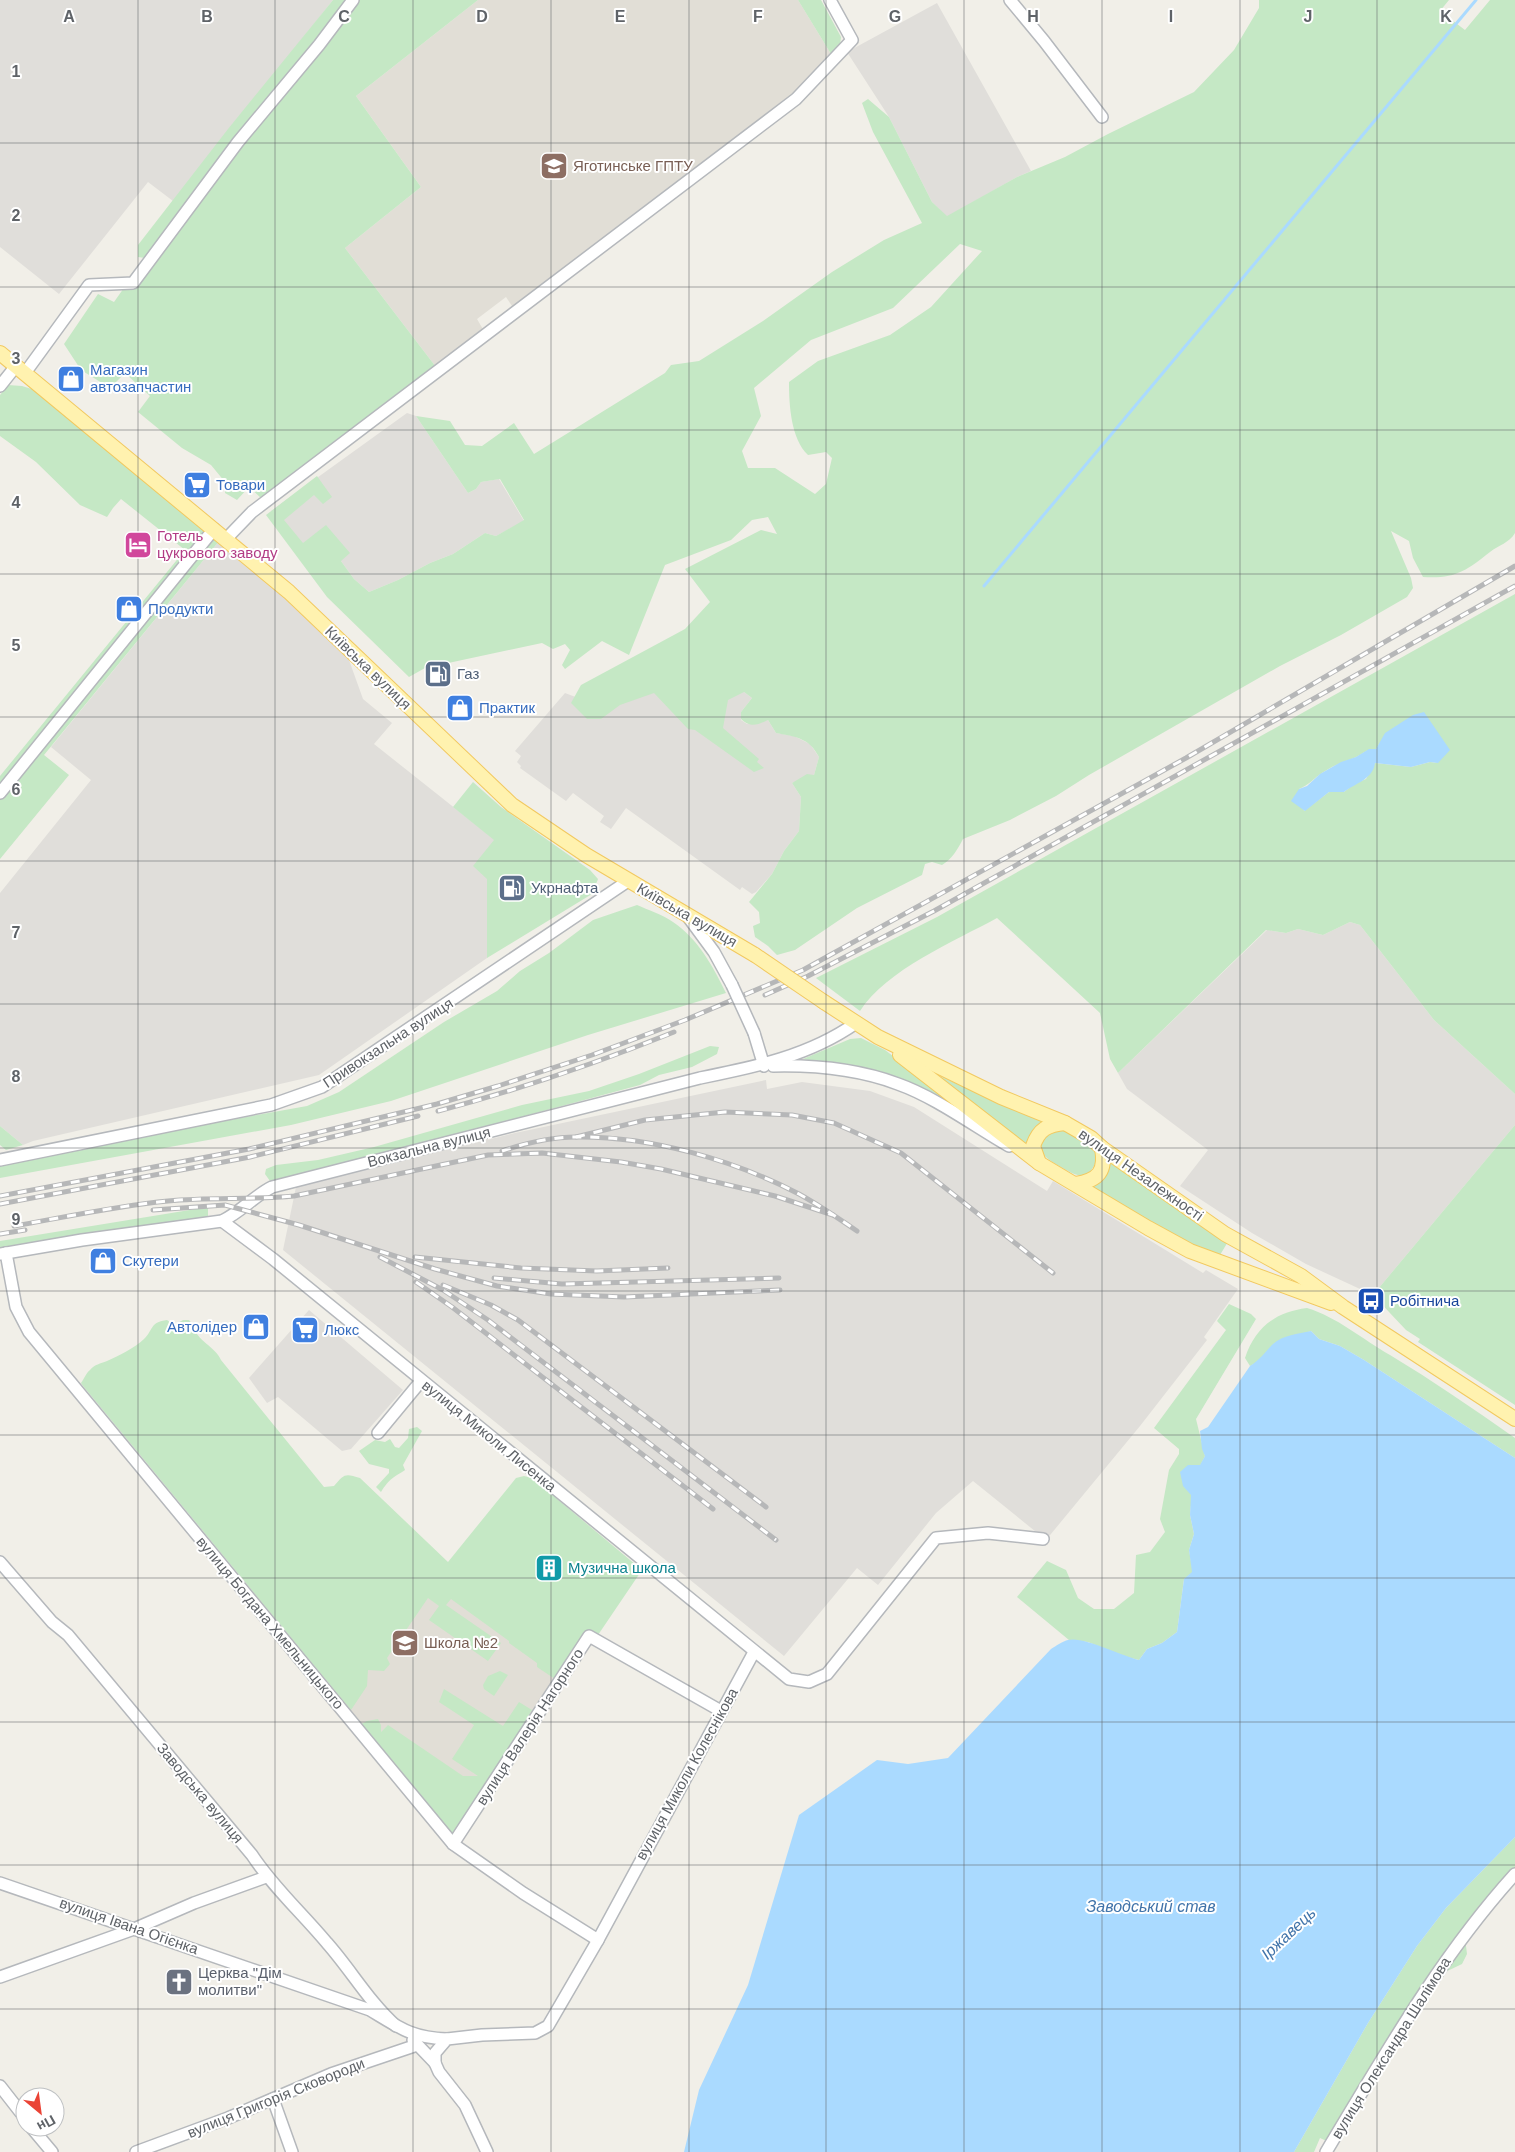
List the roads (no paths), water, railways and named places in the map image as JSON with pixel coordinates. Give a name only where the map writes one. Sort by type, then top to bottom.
[{"type":"main road","name":"Київська вулиця","points":[[0,353],[289,592],[512,805],[628,881],[685,912],[755,955],[824,1002]]},
{"type":"main road","name":"вулиця Незалежності","points":[[824,1002],[878,1038],[1039,1164],[1148,1228],[1190,1250],[1292,1290],[1343,1307]]},
{"type":"main road","name":"вулиця Незалежності","points":[[878,1038],[1001,1097],[1065,1123],[1091,1138],[1102,1148],[1226,1234],[1301,1276],[1343,1307],[1515,1419]]},
{"type":"main road","points":[[1039,1164],[1033,1146],[1037,1136],[1044,1128],[1051,1124],[1065,1123]]},
{"type":"main road","points":[[1076,1184],[1090,1181],[1103,1168],[1102,1148]]},
{"type":"street","points":[[0,386],[20,369],[89,285],[133,283],[238,142],[319,45],[353,0]]},
{"type":"street","points":[[226,539],[257,508],[796,99],[852,40],[830,0]]},
{"type":"street","points":[[1010,0],[1102,117]]},
{"type":"street","points":[[0,793],[214,529]]},
{"type":"street","name":"Привокзальна вулиця","points":[[0,1160],[262,1107],[322,1088],[628,881]]},
{"type":"street","points":[[685,912],[714,952],[732,985],[754,1033],[764,1066],[811,1065],[870,1075],[899,1084],[925,1097],[1039,1164]]},
{"type":"street","name":"Вокзальна вулиця","points":[[3,1254],[82,1240],[222,1221],[234,1215],[262,1192],[272,1187],[681,1083],[764,1066],[809,1050],[842,1033],[856,1023]]},
{"type":"street","name":"вулиця Миколи Лисенка","points":[[222,1221],[273,1259],[754,1652]]},
{"type":"street","name":"вулиця Богдана Хмельницького","points":[[3,1254],[16,1307],[29,1332],[453,1844],[523,1894],[598,1940]]},
{"type":"street","points":[[378,1433],[421,1381]]},
{"type":"street","points":[[754,1652],[789,1679],[809,1682],[826,1674],[936,1538],[988,1533],[1043,1539]]},
{"type":"street","name":"Заводська вулиця","points":[[0,1562],[52,1622],[68,1635],[252,1855],[266,1876],[327,1942],[381,2013],[396,2026]]},
{"type":"street","name":"вулиця Валерія Нагорного","points":[[453,1844],[590,1636],[721,1711]]},
{"type":"street","name":"вулиця Миколи Колеснікова","points":[[409,2034],[445,2041],[482,2035],[534,2033],[548,2026],[598,1940],[754,1652]]},
{"type":"street","name":"вулиця Олександра Шалімова","points":[[1326,2152],[1422,1996],[1457,1945],[1515,1874]]},
{"type":"street","points":[[0,1977],[134,1929],[194,1903],[266,1876]]},
{"type":"street","name":"вулиця Івана Огієнка","points":[[0,1882],[370,2010],[396,2026]]},
{"type":"street","points":[[396,2026],[409,2034],[434,2063],[465,2105],[487,2152]]},
{"type":"street","points":[[434,2063],[435,2053],[445,2041]]},
{"type":"street","name":"вулиця Григорія Сковороди","points":[[136,2152],[332,2074],[417,2045]]},
{"type":"street","points":[[0,2086],[15,2104]]},
{"type":"street","points":[[273,2099],[292,2152]]},
{"type":"street","points":[[39,2137],[52,2152]]},
{"type":"water","points":[[1424,712],[1450,750],[1438,763],[1430,762],[1411,767],[1375,763],[1371,773],[1363,780],[1344,792],[1329,792],[1305,811],[1291,801],[1299,789],[1307,786],[1320,774],[1369,749],[1376,749],[1385,733],[1413,715]]},
{"type":"water","name":"Заводський став","points":[[1311,1331],[1319,1339],[1340,1346],[1364,1360],[1515,1458],[1515,1837],[1446,1908],[1417,1946],[1368,2023],[1294,2152],[684,2152],[699,2090],[748,1985],[799,1815],[877,1760],[908,1764],[948,1758],[1051,1649],[1064,1641],[1083,1641],[1139,1660],[1147,1649],[1162,1643],[1177,1632],[1184,1579],[1192,1572],[1189,1550],[1194,1534],[1190,1515],[1191,1495],[1183,1486],[1180,1472],[1188,1465],[1200,1465],[1205,1456],[1202,1449],[1200,1431],[1208,1427],[1250,1366],[1260,1359],[1277,1341],[1291,1335]]},
{"type":"waterway","points":[[984,586],[1476,0]]},
{"type":"railway","points":[[0,1196],[249,1149],[437,1104],[592,1055],[685,1020],[803,970],[1186,758],[1515,566]]},
{"type":"railway","points":[[765,995],[808,976],[934,911],[1515,586]]},
{"type":"railway","points":[[438,1111],[557,1075],[674,1032]]},
{"type":"railway","points":[[576,1137],[645,1120],[725,1112],[792,1115],[834,1123],[901,1153],[1053,1273]]},
{"type":"railway","points":[[0,1204],[250,1157],[418,1116]]},
{"type":"railway","points":[[502,1151],[539,1141],[576,1137],[633,1141],[691,1152],[774,1182],[806,1198],[857,1231]]},
{"type":"railway","points":[[14,1226],[149,1203],[200,1199],[294,1196],[488,1155],[542,1153],[621,1162],[661,1169],[775,1196],[833,1215]]},
{"type":"railway","points":[[153,1210],[225,1205],[299,1225],[435,1269],[497,1286],[551,1294],[624,1297],[780,1290]]},
{"type":"railway","points":[[0,1234],[25,1230]]},
{"type":"railway","points":[[380,1257],[443,1290],[488,1320],[776,1540]]},
{"type":"railway","points":[[415,1257],[521,1268],[597,1271],[668,1268]]},
{"type":"railway","points":[[494,1278],[562,1284],[779,1278]]},
{"type":"railway","points":[[416,1282],[452,1307],[713,1509]]},
{"type":"railway","points":[[443,1285],[491,1305],[518,1320],[766,1507]]},
{"type":"place","name":"Яготинське ГПТУ","points":[[554,166]]},
{"type":"place","name":"Магазин автозапчастин","points":[[71,379]]},
{"type":"place","name":"Товари","points":[[197,485]]},
{"type":"place","name":"Готель цукрового заводу","points":[[138,545]]},
{"type":"place","name":"Продукти","points":[[129,609]]},
{"type":"place","name":"Газ","points":[[438,674]]},
{"type":"place","name":"Практик","points":[[460,708]]},
{"type":"place","name":"Укрнафта","points":[[512,888]]},
{"type":"place","name":"Скутери","points":[[103,1261]]},
{"type":"place","name":"Робітнича","points":[[1371,1301]]},
{"type":"place","name":"Автолідер","points":[[256,1327]]},
{"type":"place","name":"Люкс","points":[[305,1330]]},
{"type":"place","name":"Музична школа","points":[[549,1568]]},
{"type":"place","name":"Школа №2","points":[[405,1643]]},
{"type":"place","name":"Церква \"Дім молитви\"","points":[[179,1982]]},
{"type":"water label","name":"Іржавець","points":[[1288,1933]]}]
